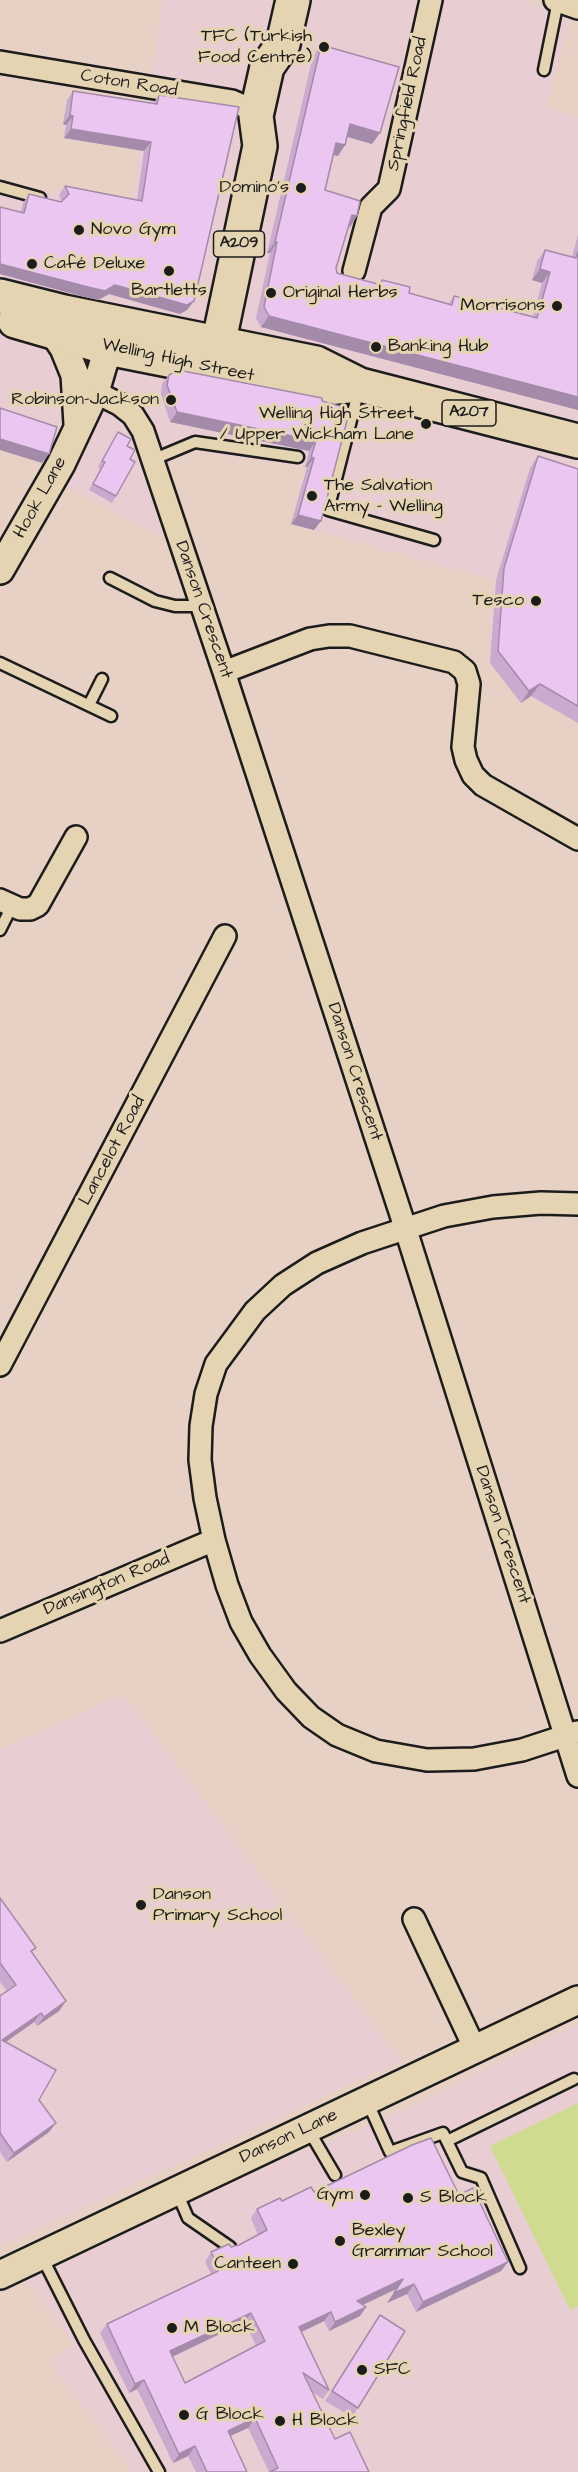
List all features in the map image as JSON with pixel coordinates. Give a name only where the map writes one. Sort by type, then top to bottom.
[{"type":"main road","name":"A209","points":[[215,356],[260,146],[257,112],[267,67],[283,44],[293,0]]},
{"type":"main road","name":"A209","points":[[260,146],[277,118],[288,70],[283,44]]},
{"type":"main road","name":"A207","points":[[0,296],[59,322]]},
{"type":"main road","name":"Welling High Street","points":[[0,316],[59,322],[215,356]]},
{"type":"main road","name":"Welling High Street","points":[[59,322],[108,348],[316,363],[360,386],[578,441]]},
{"type":"street","name":"Springfield Road","points":[[354,271],[371,207],[389,189],[431,0]]},
{"type":"street","name":"Coton Road","points":[[0,62],[232,101],[257,112]]},
{"type":"street","points":[[59,322],[64,348],[75,375],[73,432]]},
{"type":"street","name":"Hook Lane","points":[[0,570],[95,392],[108,348]]},
{"type":"street","name":"Danson Crescent","points":[[95,392],[119,404],[133,415],[143,432],[224,672],[572,1735],[578,1776]]},
{"type":"street","points":[[224,672],[310,639],[329,636],[350,636],[454,662],[465,671],[469,684],[464,747],[466,760],[473,775],[483,785],[578,839]]},
{"type":"street","points":[[6,903],[30,909],[38,905],[76,837]]},
{"type":"street","name":"Lancelot Road","points":[[0,1365],[225,936]]},
{"type":"street","points":[[572,1735],[522,1750],[474,1759],[427,1760],[376,1751],[337,1735],[311,1717],[286,1690],[260,1655],[241,1622],[214,1540],[200,1460],[201,1426],[206,1394],[216,1364],[255,1311],[283,1285],[317,1263],[362,1243],[444,1216],[493,1207],[541,1203],[578,1204]]},
{"type":"street","name":"Dansington Road","points":[[0,1630],[214,1540]]},
{"type":"street","points":[[414,1919],[476,2049]]},
{"type":"street","name":"Danson Lane","points":[[0,2275],[578,2000]]},
{"type":"lane","points":[[544,70],[564,3]]},
{"type":"lane","points":[[0,187],[55,202]]},
{"type":"lane","points":[[360,386],[327,510],[434,540]]},
{"type":"lane","points":[[152,460],[195,442],[298,457]]},
{"type":"lane","points":[[110,578],[154,600],[175,606],[201,606]]},
{"type":"lane","points":[[0,663],[111,716]]},
{"type":"lane","points":[[89,705],[102,679]]},
{"type":"lane","points":[[0,930],[6,903]]},
{"type":"lane","points":[[447,2141],[574,2079]]},
{"type":"lane","points":[[367,2101],[390,2152],[443,2133],[462,2172],[482,2178],[520,2268]]},
{"type":"lane","points":[[308,2128],[335,2175]]},
{"type":"lane","points":[[176,2190],[188,2218],[230,2247]]},
{"type":"lane","points":[[41,2255],[84,2340],[159,2472]]},
{"type":"shaded area","points":[[163,0],[523,0],[571,15],[547,108],[578,118],[578,720],[487,663],[495,580],[291,524],[307,467],[193,451],[168,463],[188,526],[160,535],[66,487],[70,477],[49,465],[0,450],[0,180],[59,195],[132,203]]},
{"type":"shaded area","name":"Danson Primary School","points":[[124,1695],[401,2061],[0,2246],[0,1749]]},
{"type":"shaded area","name":"Bexley Grammar School","points":[[578,2024],[578,2472],[132,2472],[49,2362],[74,2344],[24,2278],[182,2203],[316,2145],[376,2123]]},
{"type":"green space","points":[[578,2103],[578,2306],[570,2310],[490,2146]]},
{"type":"building","points":[[321,45],[399,67],[380,133],[350,124],[345,145],[336,143],[325,190],[360,201],[357,216],[352,215],[336,268],[337,273],[381,285],[382,280],[410,287],[409,293],[452,305],[454,296],[537,318],[550,272],[540,269],[545,250],[576,258],[578,252],[578,397],[269,316],[264,307],[277,242],[275,242]]},
{"type":"building","points":[[73,91],[157,104],[159,95],[239,107],[194,301],[187,305],[115,285],[105,291],[0,264],[0,207],[24,213],[29,194],[61,202],[69,194],[65,186],[142,201],[151,142],[71,129]]},
{"type":"building","points":[[178,370],[322,398],[322,401],[350,409],[321,521],[298,515],[314,458],[311,457],[316,441],[177,412],[167,385],[169,375]]},
{"type":"building","points":[[0,408],[57,427],[49,454],[0,439]]},
{"type":"building","points":[[118,432],[131,439],[127,446],[135,450],[130,459],[135,462],[116,496],[93,484],[105,462],[102,461]]},
{"type":"building","name":"Tesco","points":[[538,456],[578,469],[578,706],[540,684],[529,691],[498,651],[504,568]]},
{"type":"building","points":[[0,1898],[36,1948],[31,1951],[66,2001],[44,2017],[41,2013],[2,2040],[56,2070],[39,2100],[56,2123],[14,2153],[0,2133],[0,1996],[16,1985],[0,1963]]},
{"type":"building","points":[[431,2138],[459,2195],[473,2188],[508,2262],[423,2302],[414,2284],[394,2293],[403,2279],[357,2301],[366,2307],[335,2322],[331,2312],[299,2327],[329,2390],[303,2373],[335,2439],[350,2432],[369,2472],[270,2472],[278,2468],[255,2418],[228,2431],[247,2472],[207,2472],[195,2446],[179,2454],[144,2380],[135,2384],[107,2324],[220,2270],[211,2252],[229,2244],[231,2247],[239,2245],[267,2230],[257,2209],[280,2198],[282,2201],[311,2187],[314,2192]],"holes":[[[251,2313],[265,2341],[185,2383],[170,2351]]]},
{"type":"building","name":"SFC","points":[[380,2315],[405,2331],[358,2408],[332,2391]]},
{"type":"place","name":"TFC (Turkish Food Centre)","points":[[324,47]]},
{"type":"place","name":"Domino's","points":[[301,188]]},
{"type":"place","name":"Novo Gym","points":[[79,230]]},
{"type":"place","name":"Café Deluxe","points":[[32,264]]},
{"type":"place","name":"Bartletts","points":[[169,271]]},
{"type":"place","name":"Original Herbs","points":[[271,293]]},
{"type":"place","name":"Morrisons","points":[[557,306]]},
{"type":"place","name":"Banking Hub","points":[[376,347]]},
{"type":"place","name":"Robinson-Jackson","points":[[171,400]]},
{"type":"place","name":"Welling High Street / Upper Wickham Lane","points":[[426,424]]},
{"type":"place","name":"The Salvation Army - Welling","points":[[312,496]]},
{"type":"place","name":"Tesco","points":[[536,601]]},
{"type":"place","name":"Danson Primary School","points":[[141,1905]]},
{"type":"place","name":"Gym","points":[[365,2195]]},
{"type":"place","name":"S Block","points":[[408,2198]]},
{"type":"place","name":"Bexley Grammar School","points":[[340,2241]]},
{"type":"place","name":"Canteen","points":[[293,2264]]},
{"type":"place","name":"M Block","points":[[172,2328]]},
{"type":"place","name":"SFC","points":[[362,2370]]},
{"type":"place","name":"G Block","points":[[184,2415]]},
{"type":"place","name":"H Block","points":[[280,2421]]}]
